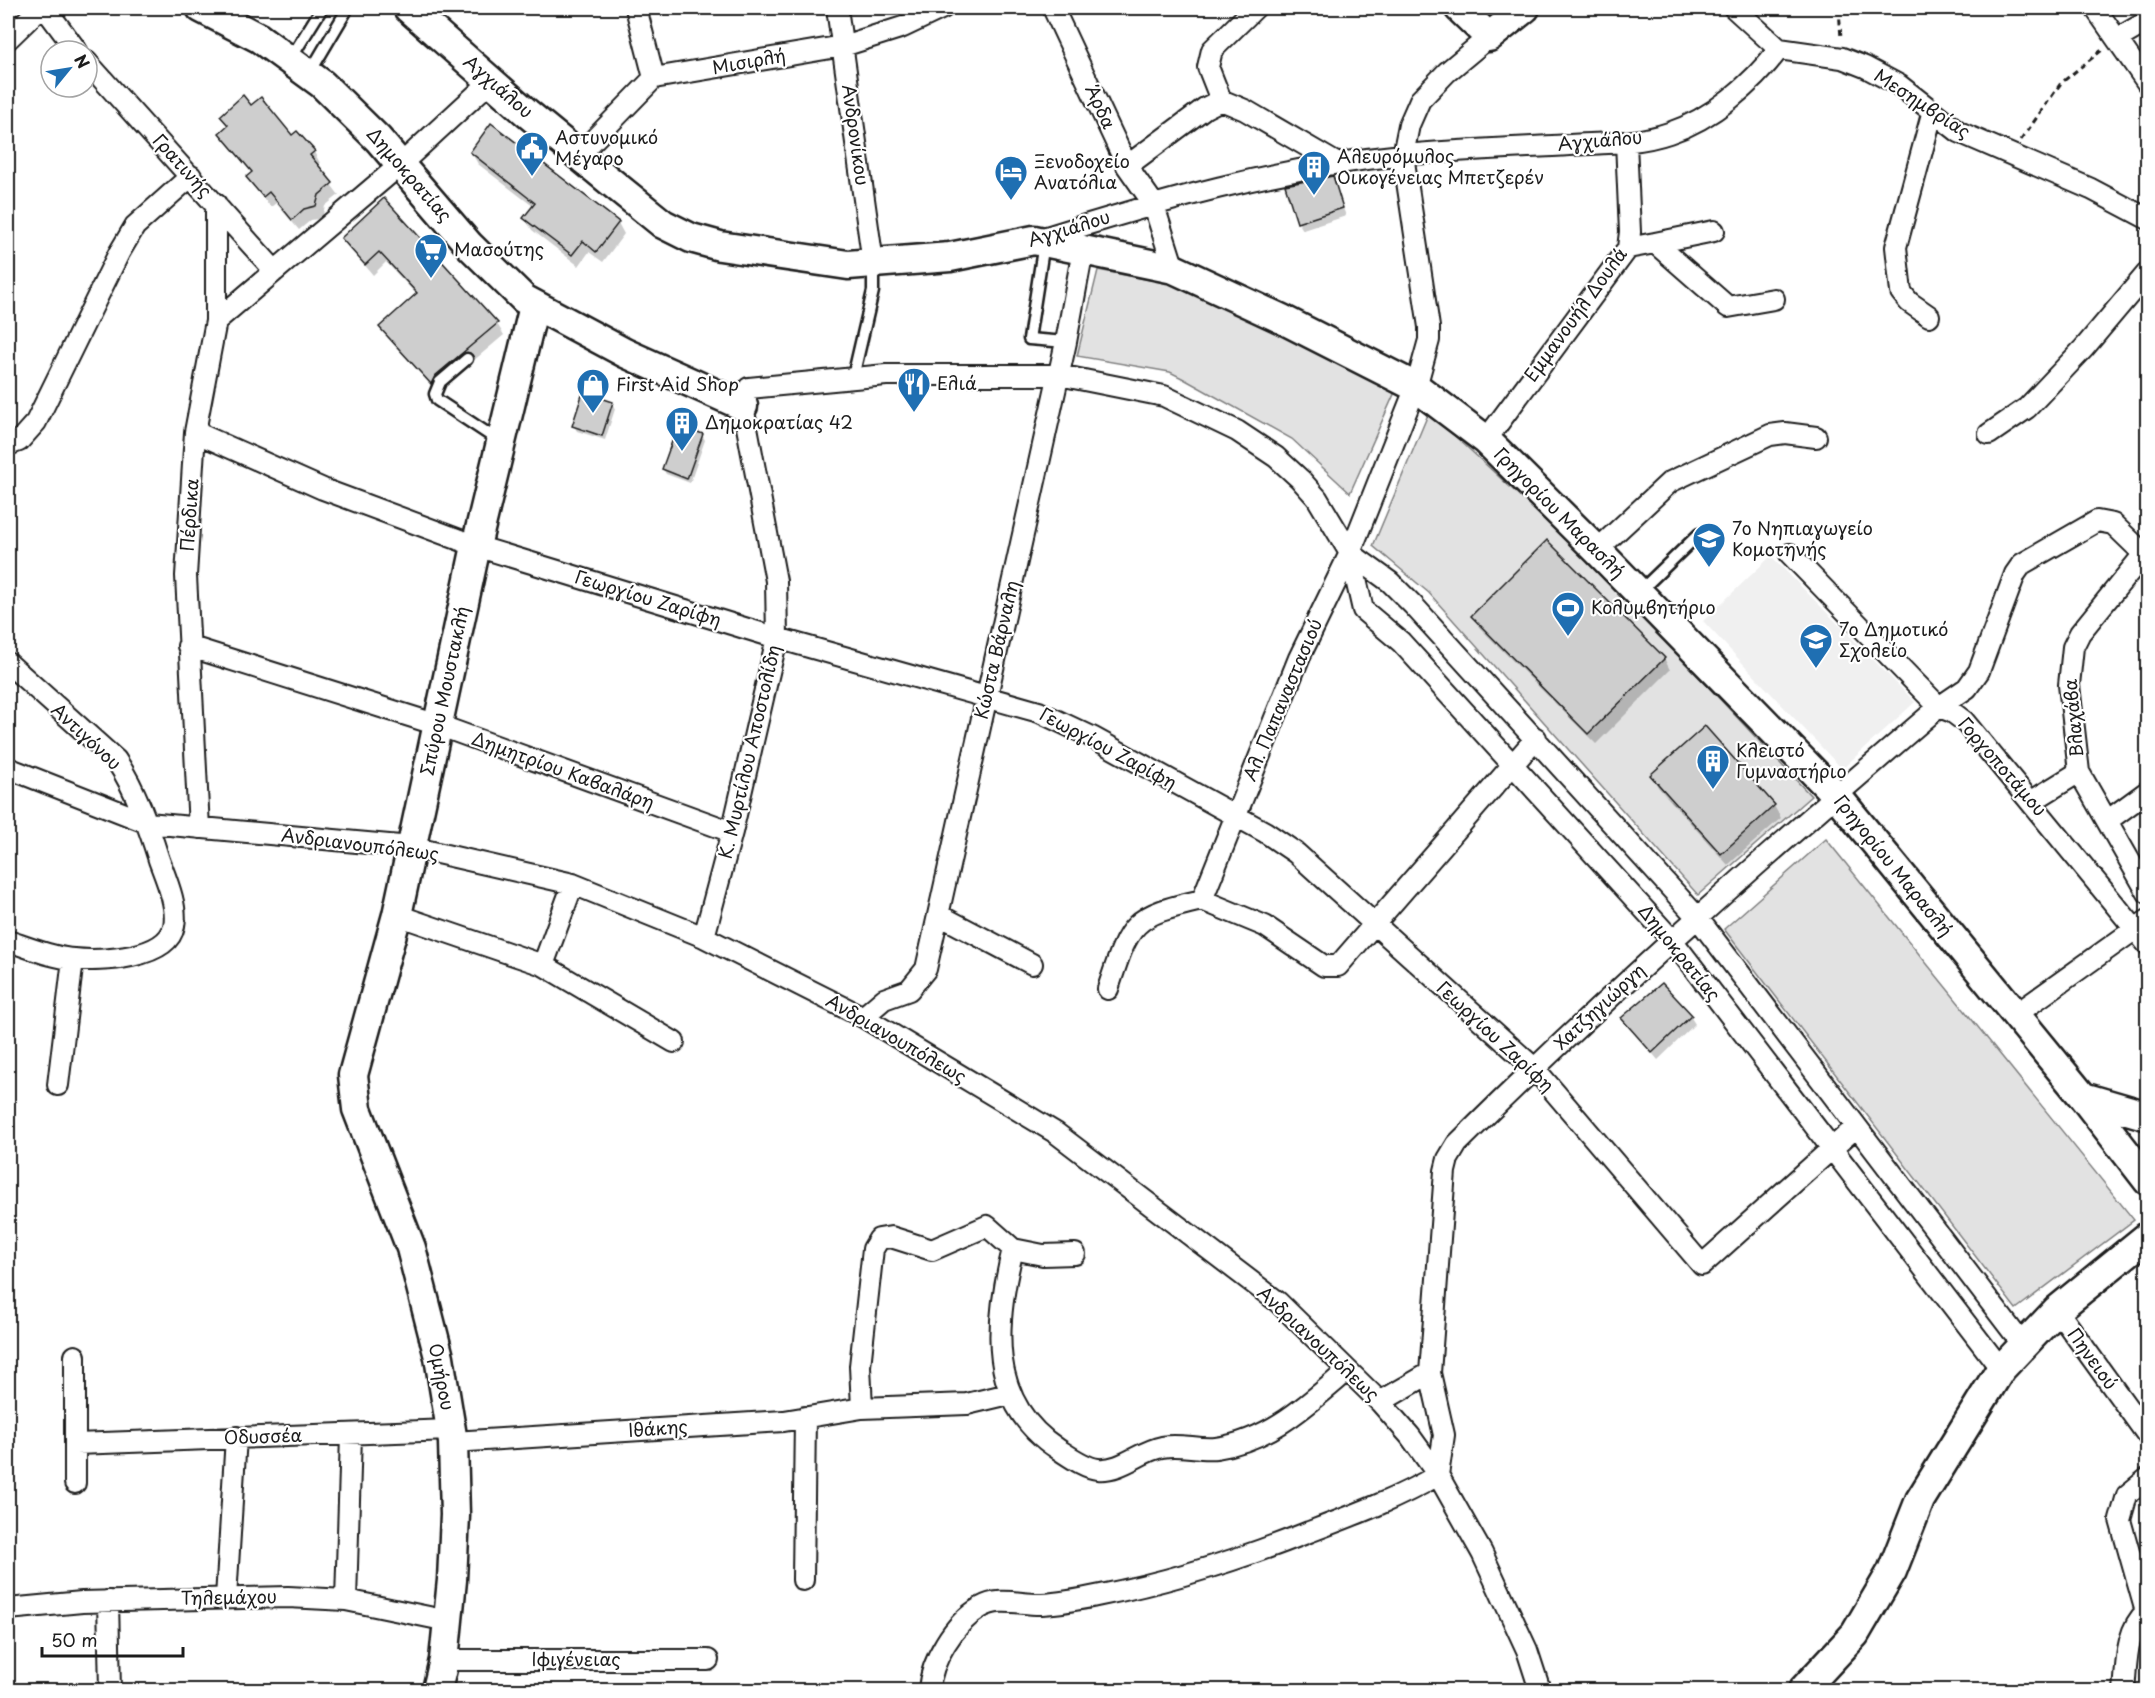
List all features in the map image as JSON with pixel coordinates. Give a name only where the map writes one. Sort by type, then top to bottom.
[{"type":"street","points":[[8,39],[40,8]]},
{"type":"street","points":[[45,8],[68,39]]},
{"type":"street","points":[[201,8],[304,59]]},
{"type":"street","points":[[243,8],[304,59],[367,100],[407,158],[535,284],[746,397]]},
{"type":"street","name":"Αγχιάλου","points":[[408,8],[491,81],[663,224],[691,238],[720,246],[848,265],[950,257],[1039,241],[1153,203],[1335,162],[1403,155],[1626,142],[1669,133],[1714,110],[1759,75],[1779,49]]},
{"type":"street","points":[[579,155],[654,78],[636,8]]},
{"type":"street","name":"Ανδρονίκου","points":[[837,8],[873,264]]},
{"type":"street","name":"Μισιρλή","points":[[654,78],[843,46],[903,27],[943,8]]},
{"type":"street","name":"Άρδα","points":[[1053,8],[1127,166],[1153,203],[1174,269]]},
{"type":"street","points":[[1255,8],[1212,51],[1208,67],[1221,100],[1245,110],[1335,162]]},
{"type":"street","points":[[1459,8],[1489,36]]},
{"type":"street","points":[[1403,155],[1409,125],[1420,100],[1489,36],[1525,8]]},
{"type":"street","points":[[1734,8],[1779,49]]},
{"type":"street","points":[[2095,8],[2148,84]]},
{"type":"street","points":[[2117,39],[2148,21]]},
{"type":"street","name":"Μεσημβρίας","points":[[1779,49],[1842,58],[1899,86],[1932,114],[1959,132],[2091,189],[2148,219]]},
{"type":"street","name":"Γρατινής","points":[[99,75],[216,204],[274,272]]},
{"type":"street","points":[[216,321],[407,158],[491,81]]},
{"type":"street","points":[[1127,166],[1205,108],[1221,100]]},
{"type":"street","points":[[1929,316],[1909,302],[1901,292],[1896,247],[1932,114]]},
{"type":"street","name":"Εμμανουήλ Δουλά","points":[[1486,440],[1628,248],[1630,232],[1626,142]]},
{"type":"street","name":"Αλ. Παπαναστασιού","points":[[1202,900],[1299,658],[1350,553],[1416,387],[1430,331],[1403,155]]},
{"type":"street","name":"Δημοκρατίας","points":[[407,158],[500,277],[534,306],[625,353],[746,397],[853,377],[1059,375],[1164,396],[1237,431],[1276,457],[1317,498],[1350,553],[1363,610],[1401,642],[1672,940],[2001,1369]]},
{"type":"street","points":[[8,445],[19,441],[36,422],[119,253],[135,226],[191,176]]},
{"type":"street","name":"Πέρδικα","points":[[199,828],[186,576],[195,432],[216,321],[216,204]]},
{"type":"street","points":[[1628,248],[1714,231]]},
{"type":"street","name":"Γρηγορίου Μαρασλή","points":[[1039,241],[1174,269],[1282,319],[1416,387],[1486,440],[1597,550],[1836,795],[2083,1097],[2148,1181]]},
{"type":"street","points":[[1655,243],[1725,306],[1734,307],[1774,299]]},
{"type":"street","name":"Κώστα Βάρναλη","points":[[863,1017],[884,999],[909,990],[926,969],[1059,375],[1083,250]]},
{"type":"street","points":[[1989,434],[2027,408],[2084,348],[2148,272]]},
{"type":"street","name":"Σπύρου Μουστακλή","points":[[353,1075],[397,915],[476,546],[534,306]]},
{"type":"street","name":"Κ. Μυρτίλου Αποστολίδη","points":[[704,937],[732,832],[777,638],[776,581],[746,397]]},
{"type":"street","name":"Γεωργίου Ζαρίφη","points":[[195,432],[323,489],[476,546],[777,638],[1039,712],[1092,737],[1264,832],[1296,854],[1534,1068],[1702,1265],[1831,1147]]},
{"type":"street","points":[[1597,550],[1676,479],[1770,435],[1785,433],[1816,437]]},
{"type":"street","name":"Χατζηγιώργη","points":[[1438,1475],[1444,1435],[1430,1373],[1448,1159],[1457,1144],[1534,1068],[1697,917],[1836,795],[1974,680],[2012,579],[2027,560],[2092,523],[2103,521],[2113,524],[2146,552]]},
{"type":"street","name":"Βλαχάβα","points":[[2146,552],[2090,617],[2073,647],[2069,684],[2079,772],[2148,893]]},
{"type":"street","name":"Δημοκρατίας","points":[[1350,553],[1390,582],[1413,605],[1697,917],[2023,1345]]},
{"type":"street","name":"Γοργοποτάμου","points":[[1790,554],[1939,707],[1952,712],[1964,721],[2144,932]]},
{"type":"street","name":"Δημητρίου Καβαλάρη","points":[[188,646],[438,724],[732,832]]},
{"type":"street","name":"Αντιγόνου","points":[[8,663],[116,760],[148,823],[172,898],[175,926],[168,941],[144,955],[73,959],[8,941]]},
{"type":"street","points":[[1108,989],[1120,952],[1137,924],[1157,910],[1202,900],[1266,926],[1324,966],[1338,966],[1536,738]]},
{"type":"street","name":"Ανδριανουπόλεως","points":[[8,768],[148,823],[411,847],[573,884],[704,937],[863,1017],[1056,1133],[1278,1302],[1380,1402],[1410,1436],[1438,1475],[1482,1553],[1527,1650],[1540,1690]]},
{"type":"street","points":[[2032,801],[2079,772]]},
{"type":"street","points":[[2106,822],[2148,791]]},
{"type":"street","points":[[543,965],[573,884]]},
{"type":"street","points":[[397,915],[543,965],[674,1042]]},
{"type":"street","points":[[939,915],[1032,964]]},
{"type":"street","points":[[2015,1015],[2144,932]]},
{"type":"street","points":[[58,1085],[73,959]]},
{"type":"street","name":"Ομήρου","points":[[353,1075],[357,1108],[413,1255],[439,1357],[452,1436],[455,1515],[444,1660],[437,1690]]},
{"type":"street","points":[[2083,1097],[2148,1116]]},
{"type":"street","points":[[1831,1147],[1856,1127]]},
{"type":"street","points":[[862,1408],[860,1366],[873,1249],[879,1239],[891,1237],[932,1250],[987,1226],[1013,1249],[1043,1255],[1075,1254]]},
{"type":"street","points":[[1803,1690],[1856,1634],[1892,1571],[1920,1500],[2001,1369],[2057,1310],[2148,1236]]},
{"type":"street","points":[[1013,1249],[1002,1292],[999,1337],[1009,1394],[1024,1420],[1049,1443],[1075,1460],[1097,1469],[1116,1467],[1160,1447],[1170,1445],[1197,1449],[1245,1443],[1304,1408],[1347,1371]]},
{"type":"street","name":"Πηνειού","points":[[2057,1310],[2148,1436]]},
{"type":"street","points":[[75,1356],[75,1483]]},
{"type":"street","points":[[1380,1402],[1430,1373]]},
{"type":"street","name":"Ιθάκης","points":[[452,1436],[805,1417],[862,1408],[967,1404],[1009,1394]]},
{"type":"street","points":[[803,1580],[805,1417]]},
{"type":"street","points":[[346,1600],[351,1435]]},
{"type":"street","name":"Οδυσσέα","points":[[76,1444],[236,1437],[452,1436]]},
{"type":"street","points":[[226,1598],[236,1437]]},
{"type":"street","points":[[929,1690],[934,1667],[942,1651],[964,1621],[980,1608],[1001,1601],[1045,1604],[1100,1595],[1214,1568],[1363,1512],[1438,1475]]},
{"type":"street","points":[[2124,1690],[2131,1637],[2137,1622],[2147,1612],[2120,1520],[2127,1495],[2148,1478]]},
{"type":"street","name":"Τηλεμάχου","points":[[8,1609],[108,1601],[226,1598],[346,1600],[448,1621]]},
{"type":"street","points":[[108,1601],[110,1690]]},
{"type":"street","name":"Ιφιγένειας","points":[[444,1660],[708,1660]]},
{"type":"lane","points":[[304,59],[322,8]]},
{"type":"lane","points":[[304,59],[348,8]]},
{"type":"lane","points":[[1039,241],[1029,339],[1066,342]]},
{"type":"lane","points":[[853,377],[873,291],[873,264]]},
{"type":"lane","points":[[467,359],[440,382],[435,394],[437,400],[500,441]]},
{"type":"lane","points":[[1639,593],[1699,534]]},
{"type":"path","points":[[1839,8],[1842,58]]},
{"type":"path","points":[[2012,154],[2061,84],[2082,64],[2117,39]]},
{"type":"shaded area","points":[[1098,270],[1182,286],[1395,392],[1350,493],[1292,439],[1182,378],[1170,372],[1077,356]]},
{"type":"shaded area","points":[[1429,412],[1590,561],[1811,796],[1698,895],[1429,593],[1373,546]]},
{"type":"shaded area","name":"7ο Δημοτικό Σχολείο","points":[[1771,556],[1915,702],[1842,769],[1703,621]]},
{"type":"shaded area","points":[[1826,839],[2134,1220],[2016,1309],[1724,929]]},
{"type":"building","points":[[243,95],[251,105],[261,97],[292,135],[297,131],[315,151],[310,155],[333,183],[319,195],[316,206],[304,209],[292,220],[269,192],[263,197],[246,177],[252,172],[219,133],[228,125],[220,116]]},
{"type":"building","name":"Αστυνομικό Μέγαρο","points":[[491,123],[619,222],[596,252],[583,241],[572,255],[523,218],[535,203],[470,152]]},
{"type":"building","name":"Αλευρόμυλος Οικογένειας Μπετζερέν","points":[[1333,176],[1343,208],[1297,223],[1285,185]]},
{"type":"building","name":"Μασούτης","points":[[384,198],[498,323],[435,376],[431,384],[379,327],[417,293],[379,252],[365,265],[341,238]]},
{"type":"building","name":"First Aid Shop","points":[[583,392],[613,402],[602,436],[572,426]]},
{"type":"building","name":"Δημοκρατίας 42","points":[[678,425],[703,434],[687,479],[662,469]]},
{"type":"building","name":"Κολυμβητήριο","points":[[1547,540],[1665,658],[1588,734],[1471,616]]},
{"type":"building","name":"Κλειστό Γυμναστήριο","points":[[1705,726],[1775,805],[1721,854],[1650,775]]},
{"type":"building","points":[[1662,983],[1692,1015],[1652,1053],[1621,1018]]},
{"type":"place","name":"Αστυνομικό Μέγαρο","points":[[532,177]]},
{"type":"place","name":"Αλευρόμυλος Οικογένειας Μπετζερέν","points":[[1314,196]]},
{"type":"place","name":"Ξενοδοχείο Ανατόλια","points":[[1011,201]]},
{"type":"place","name":"Μασούτης","points":[[431,279]]},
{"type":"place","name":"Ελιά","points":[[914,413]]},
{"type":"place","name":"First Aid Shop","points":[[593,414]]},
{"type":"place","name":"Δημοκρατίας 42","points":[[682,452]]},
{"type":"place","name":"7ο Νηπιαγωγείο Κομοτηνής","points":[[1709,568]]},
{"type":"place","name":"Κολυμβητήριο","points":[[1568,637]]},
{"type":"place","name":"7ο Δημοτικό Σχολείο","points":[[1816,669]]},
{"type":"place","name":"Κλειστό Γυμναστήριο","points":[[1713,790]]}]
